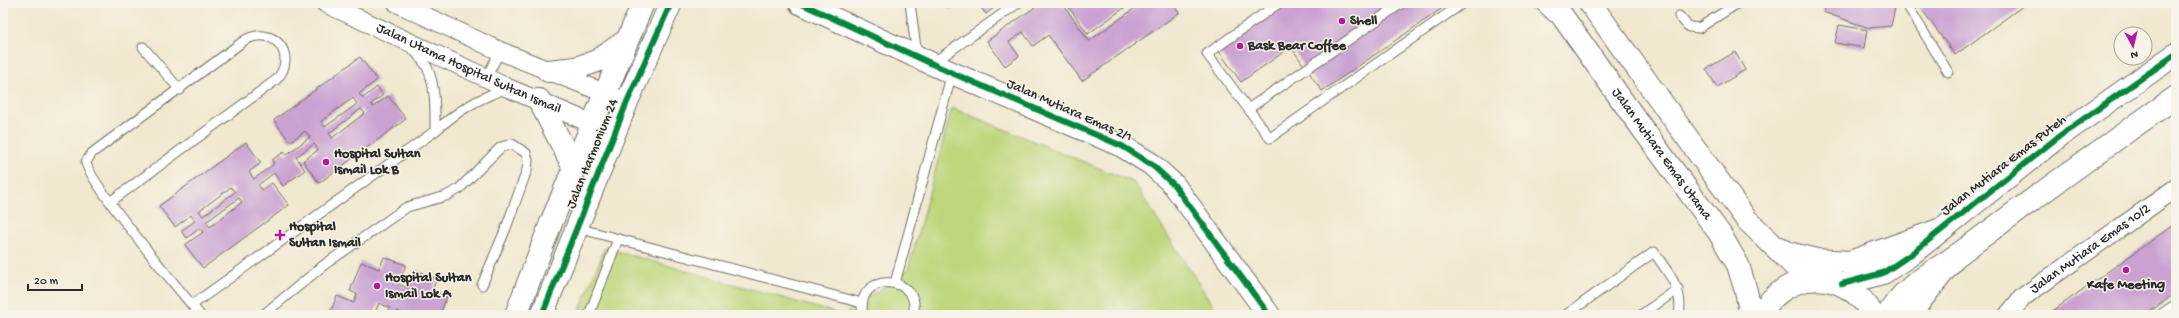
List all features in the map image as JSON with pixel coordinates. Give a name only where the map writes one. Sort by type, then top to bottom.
[{"type":"street","name":"Jalan Utama Hospital Sultan Ismail","points":[[325,3],[350,8],[407,41],[508,88],[614,133]]},
{"type":"street","name":"Jalan Utama Hospital Sultan Ismail","points":[[397,3],[500,51],[627,102]]},
{"type":"street","name":"Jalan Harmonium 24","points":[[516,315],[592,123],[643,3]]},
{"type":"street","name":"Jalan Harmonium 24","points":[[542,315],[614,133],[671,3]]},
{"type":"street","name":"Jalan Mutiara Emas 2/1","points":[[800,3],[952,73],[1122,146],[1151,164],[1174,185],[1269,315]]},
{"type":"street","name":"Jalan Mutiara Emas Utama","points":[[1553,3],[1720,234],[1738,265],[1746,291],[1751,315]]},
{"type":"street","name":"Jalan Mutiara Emas Utama","points":[[1590,3],[1746,219],[1809,280]]},
{"type":"street","points":[[548,71],[576,68],[597,61],[627,40]]},
{"type":"street","name":"Jalan Mutiara Emas Puteh","points":[[1842,284],[1883,273],[1910,255],[2058,137],[2176,54]]},
{"type":"street","points":[[1888,315],[1904,291],[1956,256],[2077,166],[2176,97]]},
{"type":"street","points":[[539,100],[574,168]]},
{"type":"street","name":"Jalan Mutiara Emas 10/2","points":[[2008,315],[2023,297],[2176,188]]},
{"type":"street","points":[[1746,219],[1771,242],[1788,253],[1816,260],[1850,262],[1944,228]]},
{"type":"street","points":[[1720,234],[1738,315]]},
{"type":"street","points":[[1913,315],[1917,305],[1956,256]]},
{"type":"street","points":[[1760,315],[1767,303],[1778,292],[1793,284],[1809,280],[1826,280],[1842,284],[1855,292],[1867,304],[1873,315]]},
{"type":"lane","points":[[910,3],[925,60],[1018,3]]},
{"type":"lane","points":[[1279,3],[1207,54],[1270,138],[1463,3]]},
{"type":"lane","points":[[1248,109],[1402,3]]},
{"type":"lane","points":[[1538,3],[1582,43]]},
{"type":"lane","points":[[1679,16],[1689,27],[1699,28],[1738,3]]},
{"type":"lane","points":[[1906,3],[1948,72]]},
{"type":"lane","points":[[110,202],[276,80],[285,67],[284,51],[272,38],[265,35],[251,36],[88,157],[88,172],[110,202],[200,315]]},
{"type":"lane","points":[[407,41],[426,66],[430,74],[435,106],[435,131]]},
{"type":"lane","points":[[143,47],[180,90]]},
{"type":"lane","points":[[486,78],[500,51]]},
{"type":"lane","points":[[895,283],[952,73]]},
{"type":"lane","points":[[192,305],[435,131],[452,116],[483,96],[508,88]]},
{"type":"lane","points":[[263,315],[294,287],[376,227],[407,207],[446,196],[460,189],[497,150],[505,145],[512,144],[526,153],[528,164],[506,228],[496,247],[482,285]]},
{"type":"lane","points":[[576,228],[862,303]]},
{"type":"lane","points":[[589,315],[618,239]]},
{"type":"lane","points":[[1566,315],[1654,252],[1678,289],[1681,304],[1679,315]]},
{"type":"lane","points":[[862,315],[862,303],[864,296],[874,285],[881,283],[895,283],[906,289],[910,294],[916,314]]},
{"type":"lane","points":[[1641,315],[1678,289]]},
{"type":"lane","points":[[2160,315],[2176,304]]},
{"type":"green space","points":[[952,108],[1133,182],[1219,315],[843,315],[908,270]]},
{"type":"green space","points":[[605,248],[843,315],[578,315]]},
{"type":"building","points":[[943,3],[954,3],[948,8]]},
{"type":"building","points":[[982,3],[992,3],[995,7],[986,14],[979,5]]},
{"type":"building","points":[[1041,3],[1062,3],[1089,41],[1142,3],[1172,3],[1179,13],[1082,81],[1048,35],[1033,46],[1023,32],[1009,42],[1019,56],[1005,66],[987,41]]},
{"type":"building","points":[[1072,3],[1131,3],[1088,34],[1068,6]]},
{"type":"building","points":[[1285,3],[1441,3],[1444,7],[1322,91],[1291,47],[1241,82],[1218,50]]},
{"type":"building","points":[[1825,3],[1896,3],[1891,26],[1869,28],[1823,12]]},
{"type":"building","points":[[1917,3],[2027,3],[1955,55]]},
{"type":"building","points":[[1839,25],[1867,30],[1864,48],[1835,43]]},
{"type":"building","points":[[1735,52],[1745,70],[1717,87],[1706,69]]},
{"type":"building","name":"Hospital Sultan Ismail Lok B","points":[[360,57],[377,80],[359,94],[363,98],[377,87],[383,95],[371,104],[373,107],[388,96],[406,119],[319,183],[303,161],[318,150],[314,144],[296,157],[305,170],[283,186],[274,173],[258,185],[262,190],[272,183],[289,205],[203,268],[185,245],[203,232],[200,228],[187,238],[181,231],[195,221],[191,215],[175,227],[159,206],[246,142],[261,163],[249,172],[254,179],[274,164],[272,160],[284,152],[286,155],[310,137],[305,131],[290,142],[274,120]],"holes":[[[353,98],[357,104],[325,127],[321,121]],[[361,109],[365,113],[332,138],[329,133]],[[231,187],[235,192],[203,216],[199,211]],[[239,198],[242,202],[210,227],[206,222]]]},
{"type":"building","points":[[2176,223],[2176,293],[2145,315],[2047,315]]},
{"type":"building","name":"Hospital Sultan Ismail Lok A","points":[[384,257],[406,265],[398,284],[408,288],[415,270],[437,279],[432,290],[447,296],[440,315],[407,315],[397,311],[395,315],[387,315],[390,308],[379,303],[374,315],[329,315],[337,296],[354,303],[357,294],[350,291],[361,262],[379,269]]},
{"type":"cycle path","points":[[542,315],[627,102],[671,3]]},
{"type":"cycle path","points":[[800,3],[952,73],[1122,146],[1151,164],[1174,185],[1269,315]]},
{"type":"cycle path","points":[[1842,284],[1883,273],[1910,255],[2058,137],[2176,54]]},
{"type":"place","name":"Shell","points":[[1342,21]]},
{"type":"place","name":"Bask Bear Coffee","points":[[1240,46]]},
{"type":"place","name":"Hospital Sultan Ismail Lok B","points":[[326,162]]},
{"type":"place","name":"Hospital Sultan Ismail","points":[[280,235]]},
{"type":"place","name":"Kafe Meeting","points":[[2126,270]]},
{"type":"place","name":"Hospital Sultan Ismail Lok A","points":[[377,286]]}]
